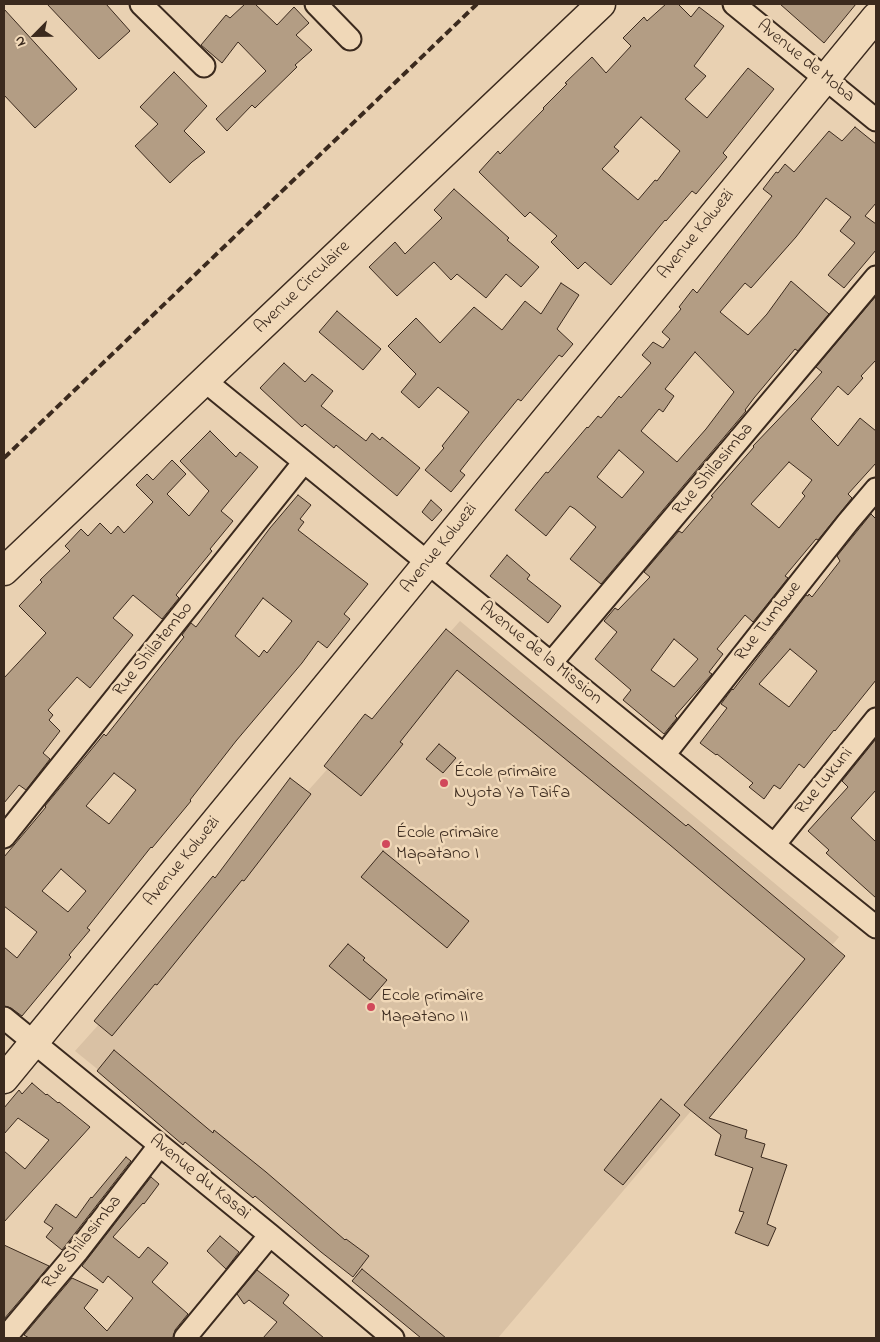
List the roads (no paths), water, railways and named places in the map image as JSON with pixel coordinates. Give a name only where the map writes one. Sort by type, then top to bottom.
[{"type":"street","points":[[142,4],[204,66]]},
{"type":"street","points":[[316,4],[350,39]]},
{"type":"street","name":"Avenue Circulaire","points":[[4,570],[601,4]]},
{"type":"street","name":"Avenue de Moba","points":[[734,4],[876,120]]},
{"type":"street","name":"Avenue Kolwezi","points":[[4,1079],[876,18]]},
{"type":"street","name":"Rue Shilasimba","points":[[551,663],[876,276]]},
{"type":"street","name":"Avenue de la Mission","points":[[205,381],[876,927]]},
{"type":"street","name":"Rue Shilatembo","points":[[4,837],[304,462]]},
{"type":"street","name":"Rue Tumbwe","points":[[664,755],[876,489]]},
{"type":"street","name":"Rue Lukuni","points":[[774,845],[876,718]]},
{"type":"street","name":"Avenue du Kasai","points":[[4,1018],[270,1235],[385,1336]]},
{"type":"street","name":"Rue Shilasimba","points":[[6,1338],[77,1252],[159,1146]]},
{"type":"street","points":[[185,1338],[270,1235]]},
{"type":"railway","points":[[4,458],[477,4]]},
{"type":"place","name":"École primaire Nyota Ya Taifa","points":[[444,783]]},
{"type":"place","name":"École primaire Mapatano I","points":[[386,844]]},
{"type":"place","name":"Ecole primaire Mapatano II","points":[[371,1007]]}]
